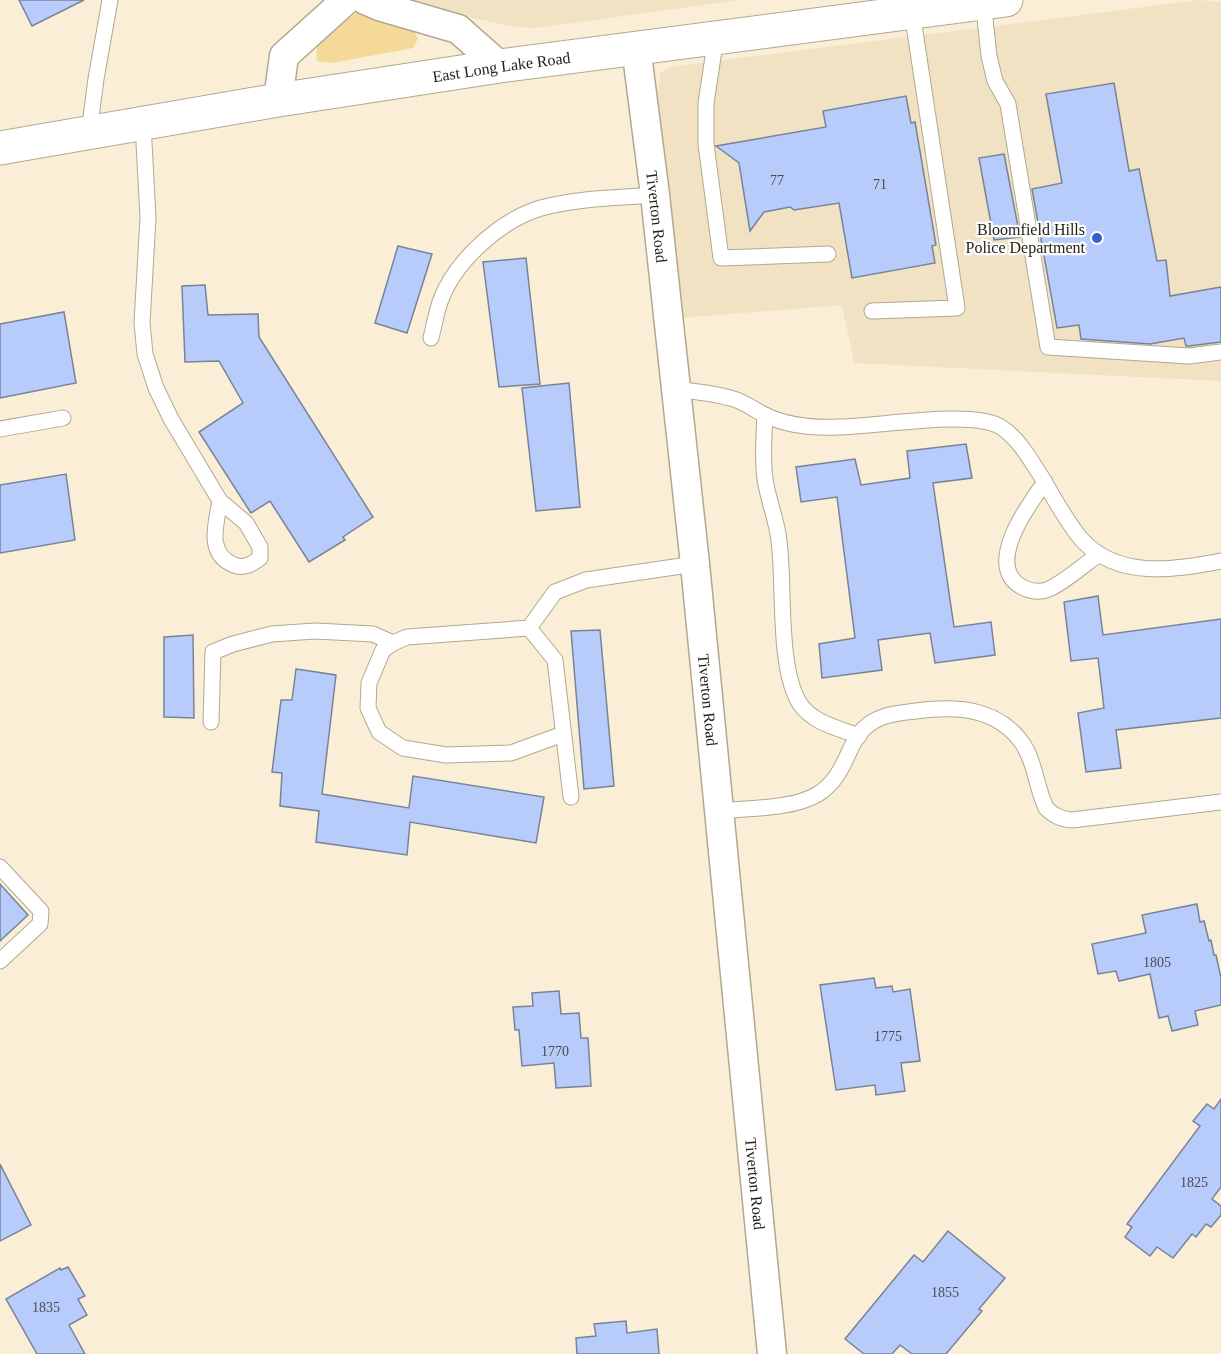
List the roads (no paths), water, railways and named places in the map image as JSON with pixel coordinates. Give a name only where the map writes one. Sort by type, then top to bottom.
[{"type":"main road","name":"East Long Lake Road","points":[[0,148],[278,100],[500,66],[991,1]]},
{"type":"street","points":[[278,100],[284,56],[346,0]]},
{"type":"street","points":[[365,0],[458,29],[500,66]]},
{"type":"street","name":"Tiverton Road","points":[[636,47],[655,195],[695,564],[772,1354]]},
{"type":"lane","points":[[89,132],[110,0]]},
{"type":"lane","points":[[991,1],[991,64],[995,81],[1008,104],[1048,347],[1189,356],[1221,352]]},
{"type":"lane","points":[[872,311],[957,308],[912,12]]},
{"type":"lane","points":[[716,37],[706,103],[706,144],[721,258],[828,254]]},
{"type":"lane","points":[[143,124],[148,218],[142,323],[145,354],[156,388],[171,419],[220,501]]},
{"type":"lane","points":[[431,338],[440,301],[460,267],[488,238],[504,227],[531,212],[552,206],[655,195]]},
{"type":"lane","points":[[676,389],[730,398],[788,423],[819,427],[964,418],[985,421],[1000,427],[1024,451],[1082,540],[1098,555],[1116,563],[1156,569],[1174,569],[1221,561]]},
{"type":"lane","points":[[765,415],[764,468],[779,540],[787,664],[792,686],[801,705],[811,716],[859,736]]},
{"type":"lane","points":[[0,429],[63,418]]},
{"type":"lane","points":[[1045,482],[1025,510],[1011,539],[1008,558],[1013,579],[1024,588],[1043,591],[1058,584],[1098,555]]},
{"type":"lane","points":[[530,628],[555,592],[586,580],[695,564]]},
{"type":"lane","points":[[530,628],[408,637],[393,643],[382,650],[369,682],[368,708],[379,732],[403,748],[446,755],[511,753],[563,734]]},
{"type":"lane","points":[[530,628],[555,660],[571,797]]},
{"type":"lane","points":[[211,722],[213,652],[232,644],[272,634],[315,631],[373,634],[393,643]]},
{"type":"lane","points":[[720,811],[785,805],[817,795],[837,777],[859,736],[868,725],[893,713],[939,708],[976,711],[1000,721],[1026,749],[1046,808],[1053,815],[1062,819],[1072,820],[1221,802]]},
{"type":"lane","points":[[0,867],[41,911],[40,924],[0,961]]},
{"type":"place","name":"Bloomfield Hills Police Department","points":[[1097,238]]}]
